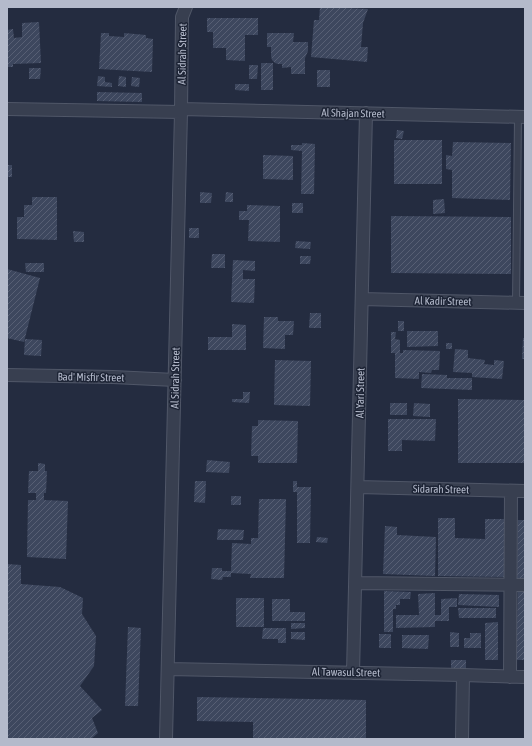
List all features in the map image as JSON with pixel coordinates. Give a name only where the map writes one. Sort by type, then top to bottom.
[{"type":"street","name":"Al Sidrah Street","points":[[166,739],[181,111],[182,10]]},
{"type":"street","name":"Al Shajan Street","points":[[7,109],[366,113],[521,117]]},
{"type":"street","name":"Al Yari Street","points":[[354,672],[366,113]]},
{"type":"street","name":"Al Kadir Street","points":[[362,299],[520,303]]},
{"type":"street","name":"Bad' Misfir Street","points":[[7,375],[175,380]]},
{"type":"street","name":"Sidarah Street","points":[[358,487],[525,491]]},
{"type":"street","points":[[510,677],[511,491]]},
{"type":"street","points":[[356,583],[525,585]]},
{"type":"street","name":"Al Tawasul Street","points":[[168,669],[525,677]]},
{"type":"street","points":[[462,739],[463,675]]},
{"type":"lane","points":[[520,303],[521,117]]},
{"type":"building","points":[[320,7],[368,9],[363,23],[361,47],[368,47],[367,62],[311,57],[314,20],[319,20]]},
{"type":"building","points":[[207,18],[258,18],[258,35],[245,35],[245,61],[226,60],[226,48],[213,48],[213,32],[207,32]]},
{"type":"building","points":[[39,22],[41,63],[13,64],[13,67],[7,67],[7,30],[13,29],[14,38],[22,37],[22,23]]},
{"type":"building","points":[[101,33],[109,33],[109,36],[124,37],[124,33],[146,35],[146,38],[153,39],[152,72],[99,69]]},
{"type":"building","points":[[267,33],[294,33],[293,42],[308,42],[308,51],[305,58],[305,74],[291,74],[291,67],[282,68],[282,64],[275,63],[272,60],[271,47],[267,47]]},
{"type":"building","points":[[261,63],[273,63],[273,90],[261,90]]},
{"type":"building","points":[[249,65],[258,65],[257,79],[249,79]]},
{"type":"building","points":[[29,68],[41,68],[40,79],[29,79]]},
{"type":"building","points":[[317,70],[330,70],[330,87],[317,87]]},
{"type":"building","points":[[98,76],[105,77],[105,82],[112,83],[112,87],[97,86]]},
{"type":"building","points":[[119,76],[126,77],[126,87],[118,86]]},
{"type":"building","points":[[132,77],[140,78],[139,87],[131,86]]},
{"type":"building","points":[[235,84],[249,84],[249,91],[235,90]]},
{"type":"building","points":[[97,92],[142,93],[142,102],[97,101]]},
{"type":"building","points":[[397,130],[404,131],[402,139],[396,138]]},
{"type":"building","points":[[394,140],[442,140],[442,184],[394,184]]},
{"type":"building","points":[[453,142],[511,143],[510,200],[452,198],[452,170],[446,169],[446,155],[452,156]]},
{"type":"building","points":[[302,143],[315,144],[314,194],[301,194],[302,151],[291,150],[291,145],[302,145]]},
{"type":"building","points":[[263,155],[293,156],[293,180],[263,179]]},
{"type":"building","points":[[7,165],[12,165],[12,177],[7,177]]},
{"type":"building","points":[[200,192],[212,193],[211,203],[200,203]]},
{"type":"building","points":[[226,192],[233,193],[233,202],[225,202]]},
{"type":"building","points":[[32,197],[57,197],[57,240],[17,239],[17,217],[24,217],[24,205],[32,205]]},
{"type":"building","points":[[444,199],[445,213],[433,214],[433,200]]},
{"type":"building","points":[[292,203],[303,203],[303,213],[292,213]]},
{"type":"building","points":[[247,205],[280,206],[280,242],[248,241],[249,220],[239,220],[239,211],[247,211]]},
{"type":"building","points":[[391,216],[511,217],[511,274],[391,273]]},
{"type":"building","points":[[189,228],[199,228],[199,238],[189,238]]},
{"type":"building","points":[[73,231],[84,232],[84,242],[74,242]]},
{"type":"building","points":[[296,241],[311,242],[310,249],[295,248]]},
{"type":"building","points":[[212,254],[225,254],[225,268],[211,268]]},
{"type":"building","points":[[300,256],[311,256],[310,264],[300,264]]},
{"type":"building","points":[[233,260],[255,261],[255,271],[243,270],[243,279],[255,279],[254,303],[231,302]]},
{"type":"building","points":[[25,263],[44,263],[44,272],[26,272]]},
{"type":"building","points":[[7,269],[40,278],[24,342],[7,338]]},
{"type":"building","points":[[310,313],[321,313],[321,328],[309,328]]},
{"type":"building","points":[[264,317],[278,317],[278,321],[294,321],[293,335],[285,335],[285,349],[263,348]]},
{"type":"building","points":[[398,321],[404,321],[404,331],[398,331]]},
{"type":"building","points":[[232,324],[246,325],[246,350],[208,350],[208,337],[232,337]]},
{"type":"building","points":[[407,331],[438,331],[438,346],[407,347]]},
{"type":"building","points":[[391,332],[396,332],[395,339],[400,340],[400,353],[403,353],[403,350],[440,351],[439,370],[432,370],[431,373],[419,372],[419,379],[395,378],[395,353],[391,353]]},
{"type":"building","points":[[523,338],[525,338],[525,359],[522,359]]},
{"type":"building","points":[[25,339],[42,340],[41,356],[24,355]]},
{"type":"building","points":[[446,343],[452,343],[452,349],[446,349]]},
{"type":"building","points":[[455,349],[468,350],[468,358],[485,360],[484,364],[494,365],[494,360],[504,361],[502,379],[472,377],[472,373],[453,372]]},
{"type":"building","points":[[275,360],[311,361],[310,406],[274,405]]},
{"type":"building","points":[[422,374],[447,375],[447,378],[472,378],[472,390],[421,388]]},
{"type":"building","points":[[243,392],[250,392],[249,403],[232,402],[232,399],[243,399]]},
{"type":"building","points":[[458,399],[525,400],[525,463],[458,463]]},
{"type":"building","points":[[390,403],[407,403],[407,415],[390,415]]},
{"type":"building","points":[[414,403],[430,404],[430,417],[413,416]]},
{"type":"building","points":[[388,419],[436,419],[435,441],[402,440],[402,451],[388,451]]},
{"type":"building","points":[[258,420],[298,421],[297,463],[258,463],[258,456],[251,456],[252,426],[258,426]]},
{"type":"building","points":[[207,460],[230,462],[229,473],[206,472]]},
{"type":"building","points":[[38,463],[45,464],[45,471],[47,471],[46,493],[44,493],[44,500],[68,501],[66,559],[27,557],[28,500],[36,500],[36,493],[28,493],[29,471],[38,471]]},
{"type":"building","points":[[195,481],[206,481],[205,503],[194,502]]},
{"type":"building","points":[[293,481],[297,481],[297,487],[311,487],[310,543],[297,543],[297,492],[293,492]]},
{"type":"building","points":[[231,496],[241,496],[241,505],[231,505]]},
{"type":"building","points":[[259,499],[286,499],[284,578],[250,578],[251,574],[231,573],[231,577],[223,577],[222,580],[211,579],[212,568],[222,568],[222,571],[231,571],[232,543],[251,544],[251,538],[258,538]]},
{"type":"building","points":[[438,518],[455,518],[455,538],[485,539],[485,519],[506,519],[505,577],[438,576]]},
{"type":"building","points":[[518,520],[525,520],[525,578],[517,578]]},
{"type":"building","points":[[385,526],[397,527],[397,535],[436,537],[435,576],[383,574]]},
{"type":"building","points":[[218,529],[244,530],[243,540],[217,540]]},
{"type":"building","points":[[317,537],[328,538],[327,543],[316,542]]},
{"type":"building","points":[[7,564],[21,565],[21,584],[60,587],[83,598],[82,614],[96,636],[94,666],[80,686],[102,710],[92,718],[98,733],[91,739],[7,739]]},
{"type":"building","points":[[518,589],[525,589],[525,660],[516,660]]},
{"type":"building","points":[[384,591],[411,592],[410,599],[400,599],[400,605],[396,605],[396,609],[393,609],[393,632],[384,632]]},
{"type":"building","points":[[435,593],[435,615],[441,615],[441,599],[457,598],[457,607],[449,607],[449,621],[435,621],[435,627],[396,628],[396,615],[419,615],[418,594]]},
{"type":"building","points":[[459,594],[499,595],[499,607],[458,605]]},
{"type":"building","points":[[236,598],[264,598],[264,627],[236,627]]},
{"type":"building","points":[[272,599],[290,599],[290,612],[305,612],[305,621],[272,621]]},
{"type":"building","points":[[458,608],[496,608],[496,618],[459,618]]},
{"type":"building","points":[[498,622],[498,660],[485,660],[485,623]]},
{"type":"building","points":[[291,623],[305,623],[305,628],[291,629]]},
{"type":"building","points":[[128,627],[141,628],[138,706],[125,706]]},
{"type":"building","points":[[263,628],[286,628],[286,643],[278,643],[278,639],[262,639]]},
{"type":"building","points":[[291,632],[305,632],[305,640],[291,639]]},
{"type":"building","points":[[450,632],[459,633],[459,647],[450,647]]},
{"type":"building","points":[[470,633],[481,633],[481,648],[464,648],[464,638],[470,638]]},
{"type":"building","points":[[379,634],[391,634],[391,648],[379,648]]},
{"type":"building","points":[[402,635],[429,635],[428,649],[402,648]]},
{"type":"building","points":[[451,660],[466,660],[466,669],[451,669]]},
{"type":"building","points":[[197,697],[366,700],[366,739],[253,739],[253,722],[197,721]]}]
